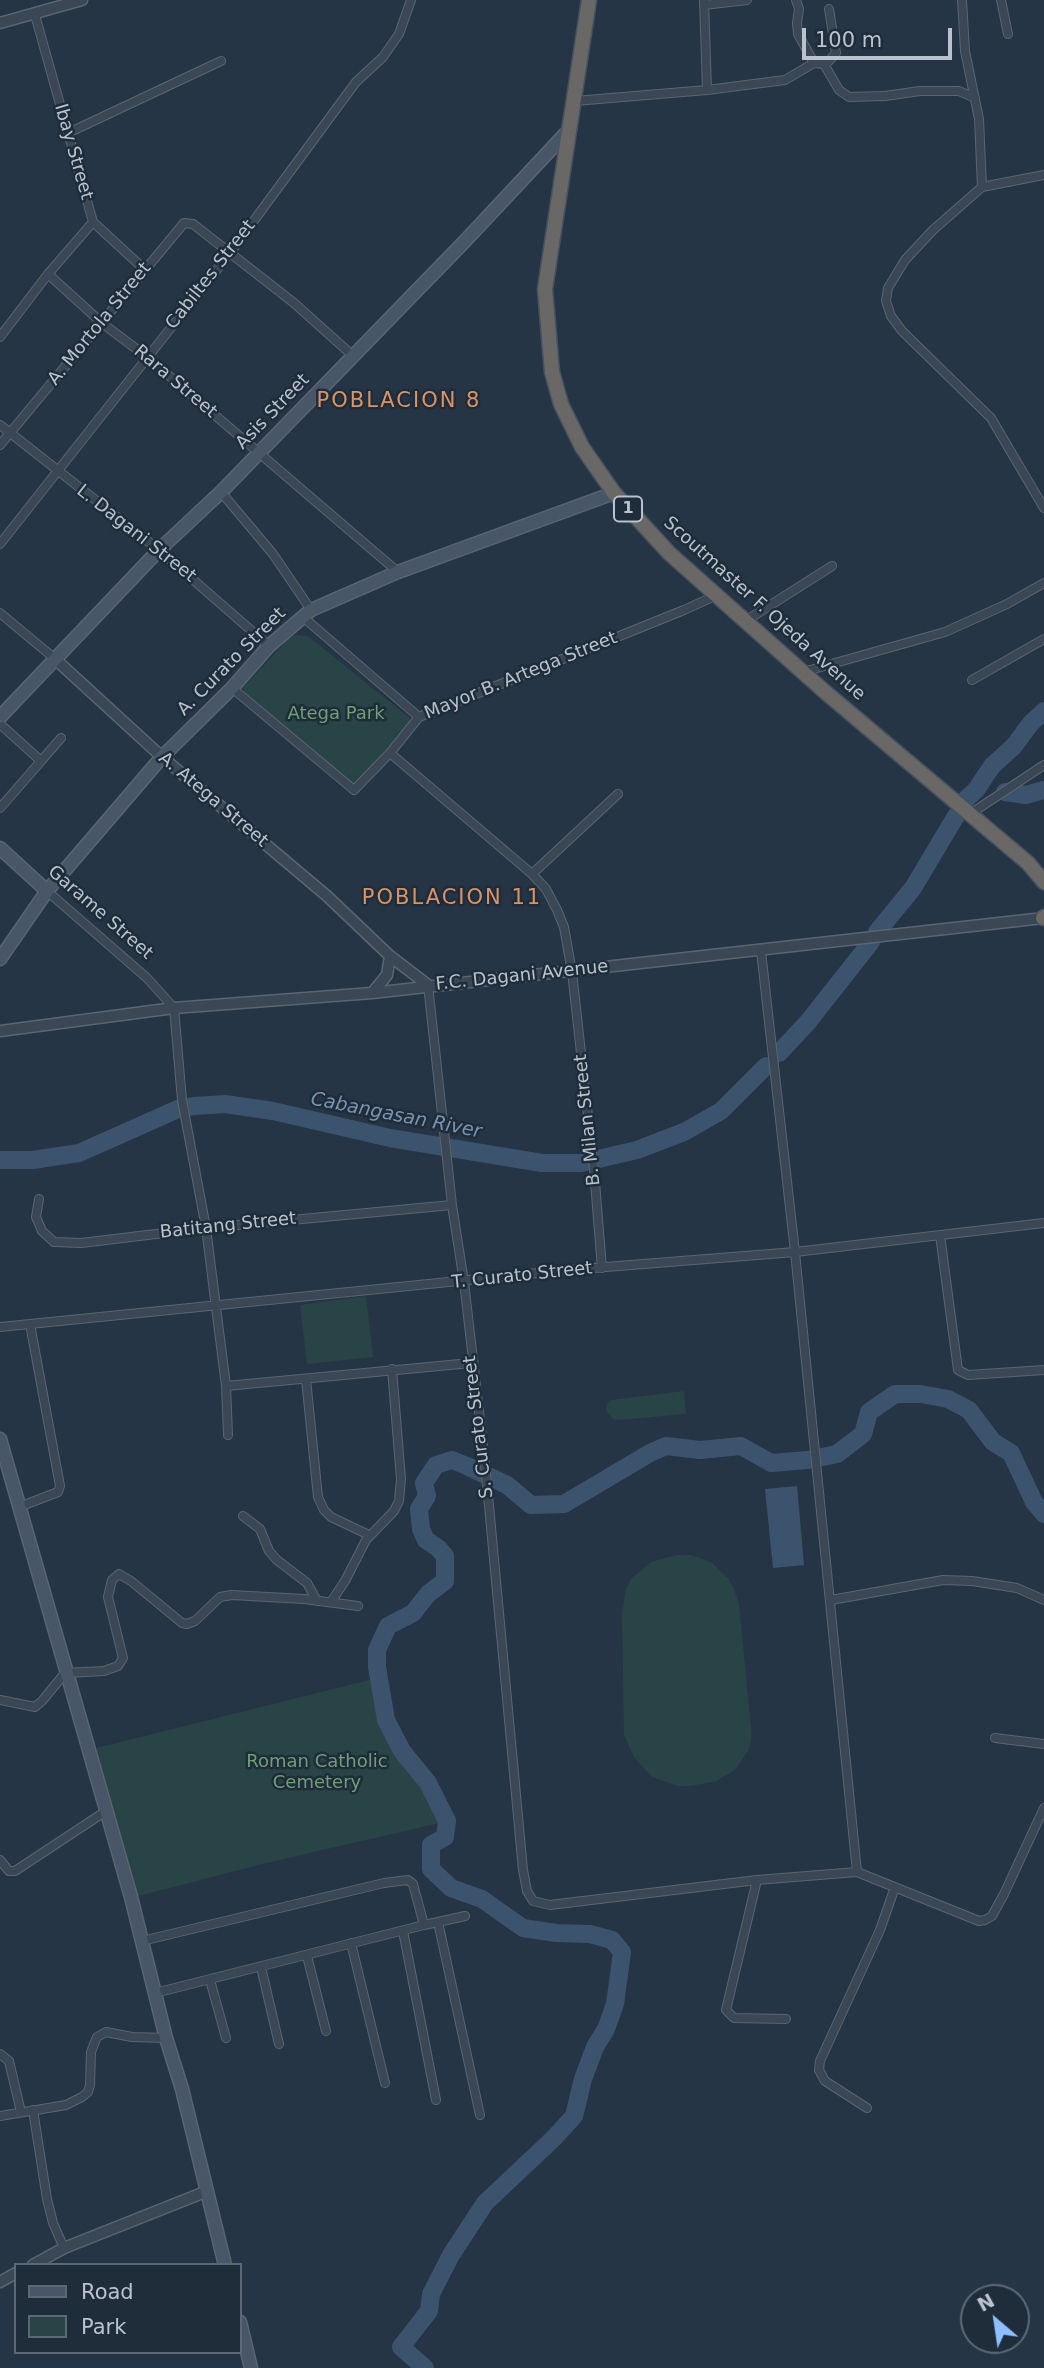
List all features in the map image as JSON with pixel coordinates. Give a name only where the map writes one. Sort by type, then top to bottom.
[{"type":"highway","name":"Scoutmaster F. Ojeda Avenue","points":[[589,0],[545,289],[552,372],[561,404],[582,447],[614,493],[668,553],[1028,863],[1044,882]]},
{"type":"highway","name":"Scoutmaster F. Ojeda Avenue","points":[[1028,863],[1044,871]]},
{"type":"main road","name":"Asis Street","points":[[0,716],[569,131]]},
{"type":"main road","name":"A. Curato Street","points":[[0,958],[47,891],[162,757],[232,688],[269,646],[307,613],[398,572],[614,493]]},
{"type":"main road","name":"Garame Street","points":[[0,848],[47,891]]},
{"type":"main road","points":[[0,1439],[65,1672],[99,1778],[166,2038],[182,2089],[224,2263]]},
{"type":"main road","points":[[242,2330],[251,2368]]},
{"type":"street","points":[[0,23],[82,0]]},
{"type":"street","name":"Cabiltes Street","points":[[0,544],[230,253],[356,82],[383,57],[399,34],[411,0]]},
{"type":"street","points":[[707,90],[704,3],[747,0]]},
{"type":"street","points":[[796,0],[799,9],[798,34],[814,64]]},
{"type":"street","points":[[962,0],[965,51],[979,119],[982,187]]},
{"type":"street","points":[[1001,0],[1008,34]]},
{"type":"street","points":[[575,101],[707,90],[785,80],[814,64],[824,64],[836,53],[828,9]]},
{"type":"street","name":"Ibay Street","points":[[35,15],[93,222],[144,269]]},
{"type":"street","points":[[68,133],[221,61]]},
{"type":"street","points":[[824,64],[839,90],[849,97],[920,91],[959,91],[975,98]]},
{"type":"street","points":[[1044,175],[982,187],[933,230],[905,260],[888,288],[886,301],[891,316],[902,331],[991,418],[1044,508]]},
{"type":"street","points":[[1,332],[93,222]]},
{"type":"street","name":"A. Mortola Street","points":[[0,445],[179,226],[184,223],[193,225],[230,253]]},
{"type":"street","points":[[230,253],[294,303],[352,355]]},
{"type":"street","name":"Rara Street","points":[[48,274],[102,323],[147,357],[398,572]]},
{"type":"street","name":"L. Dagani Street","points":[[0,425],[159,550],[269,646]]},
{"type":"street","points":[[1036,493],[1044,488]]},
{"type":"street","points":[[220,492],[273,554],[307,613],[419,717]]},
{"type":"street","points":[[0,525],[9,533]]},
{"type":"street","points":[[747,620],[832,566]]},
{"type":"street","points":[[803,671],[946,632],[1007,604],[1044,583]]},
{"type":"street","name":"Mayor B. Artega Street","points":[[232,688],[351,789],[358,788],[419,717],[717,595]]},
{"type":"street","name":"A. Atega Street","points":[[0,613],[162,757],[327,896],[390,956],[428,985]]},
{"type":"street","points":[[972,680],[1044,639]]},
{"type":"street","points":[[0,724],[41,761]]},
{"type":"street","points":[[0,808],[61,738]]},
{"type":"street","name":"B. Milan Street","points":[[390,753],[532,874],[546,889],[564,927],[572,972],[594,1169],[602,1268]]},
{"type":"street","points":[[970,814],[1044,765]]},
{"type":"street","points":[[532,874],[618,794]]},
{"type":"street","name":"Garame Street","points":[[47,891],[147,978],[174,1008]]},
{"type":"street","name":"F.C. Dagani Avenue","points":[[0,1031],[174,1008],[372,993],[1044,918]]},
{"type":"street","points":[[761,951],[795,1252],[857,1872]]},
{"type":"street","points":[[372,993],[387,975],[390,956]]},
{"type":"street","name":"S. Curato Street","points":[[428,985],[452,1205],[464,1282],[471,1363],[485,1463],[527,1891],[533,1901],[550,1905],[757,1880]]},
{"type":"street","points":[[174,1008],[182,1100],[206,1228],[216,1305],[226,1387],[228,1435]]},
{"type":"street","name":"Batitang Street","points":[[39,1199],[36,1217],[42,1231],[54,1242],[81,1243],[206,1228],[452,1205]]},
{"type":"street","name":"T. Curato Street","points":[[0,1327],[602,1268],[795,1252],[1044,1223]]},
{"type":"street","points":[[940,1235],[958,1370],[968,1376],[1044,1370]]},
{"type":"street","points":[[19,1507],[58,1492],[60,1486],[30,1324]]},
{"type":"street","points":[[226,1387],[471,1363]]},
{"type":"street","points":[[331,1602],[369,1535],[394,1511],[399,1501],[401,1479],[392,1369]]},
{"type":"street","points":[[306,1379],[318,1497],[331,1517],[369,1535]]},
{"type":"street","points":[[243,1516],[260,1529],[269,1551],[307,1583],[317,1601]]},
{"type":"street","points":[[0,1700],[37,1706],[65,1672],[104,1671],[118,1666],[122,1658],[121,1650],[108,1597],[112,1580],[120,1574],[182,1623],[187,1624],[195,1621],[214,1601],[226,1596],[358,1606]]},
{"type":"street","points":[[831,1600],[943,1580],[972,1581],[1017,1588],[1044,1600]]},
{"type":"street","points":[[995,1738],[1044,1744]]},
{"type":"street","points":[[786,2019],[734,2018],[726,2010],[757,1880],[857,1872],[979,1921],[985,1920],[992,1916],[1004,1894],[1044,1808]]},
{"type":"street","points":[[0,1860],[9,1871],[15,1871],[106,1811]]},
{"type":"street","points":[[142,1941],[400,1880],[408,1880],[413,1884],[424,1925]]},
{"type":"street","points":[[867,2108],[825,2081],[819,2070],[820,2061],[880,1930],[895,1887]]},
{"type":"street","points":[[155,1993],[465,1916]]},
{"type":"street","points":[[438,1922],[480,2115]]},
{"type":"street","points":[[403,1931],[436,2101]]},
{"type":"street","points":[[351,1943],[385,2083]]},
{"type":"street","points":[[307,1956],[326,2031]]},
{"type":"street","points":[[261,1967],[279,2044]]},
{"type":"street","points":[[210,1980],[226,2038]]},
{"type":"street","points":[[0,2116],[66,2105],[88,2092],[91,2052],[97,2036],[106,2032],[132,2037],[166,2038]]},
{"type":"street","points":[[0,2054],[9,2061],[21,2112]]},
{"type":"street","points":[[33,2110],[47,2199],[53,2224],[64,2248]]},
{"type":"street","points":[[37,2263],[64,2248],[205,2192]]},
{"type":"green space","name":"Atega Park","points":[[296,635],[308,636],[410,718],[409,726],[355,785],[351,786],[245,693],[243,688],[289,638]]},
{"type":"green space","points":[[366,1296],[373,1357],[307,1364],[300,1305]]},
{"type":"green space","points":[[684,1391],[686,1414],[619,1420],[613,1419],[607,1412],[606,1405],[611,1400]]},
{"type":"green space","points":[[677,1555],[691,1555],[711,1562],[728,1578],[734,1589],[739,1604],[751,1728],[748,1751],[735,1770],[716,1781],[691,1786],[678,1786],[652,1777],[634,1757],[624,1735],[622,1614],[626,1589],[631,1579],[651,1562]]},
{"type":"green space","name":"Roman Catholic Cemetery","points":[[378,1678],[381,1722],[398,1756],[428,1786],[444,1822],[266,1863],[135,1897],[96,1748]]},
{"type":"water","points":[[797,1486],[804,1565],[773,1568],[765,1489]]},
{"type":"waterway","name":"Cabangasan River","points":[[967,798],[976,790],[992,766],[1014,746],[1044,711]]},
{"type":"waterway","name":"Cabangasan River","points":[[1005,792],[1026,795],[1044,790]]},
{"type":"waterway","name":"Cabangasan River","points":[[877,932],[913,888],[956,816]]},
{"type":"waterway","name":"Cabangasan River","points":[[779,1053],[808,1022],[871,942]]},
{"type":"waterway","name":"Cabangasan River","points":[[0,1160],[33,1160],[79,1153],[178,1109],[225,1104],[273,1111],[390,1138],[542,1163],[581,1163],[637,1150],[684,1132],[721,1111],[766,1066]]},
{"type":"waterway","points":[[425,2368],[401,2347],[429,2311],[431,2294],[451,2255],[485,2203],[574,2116],[583,2079],[615,2004],[622,1952],[612,1940],[590,1934],[523,1928],[482,1899],[451,1888],[431,1869],[431,1845],[445,1837],[447,1821],[428,1783],[402,1751],[386,1720],[377,1667],[377,1650],[388,1626],[413,1613],[428,1594],[445,1581],[445,1556],[426,1540],[421,1529],[419,1509],[427,1496],[424,1483],[436,1465],[452,1460],[467,1466],[507,1485],[531,1505],[564,1504],[666,1446],[700,1450],[741,1446],[771,1463],[837,1454],[863,1434],[869,1412],[895,1394],[921,1394],[948,1399],[969,1410],[993,1442],[1011,1453],[1034,1502],[1044,1514]]},
{"type":"district","name":"POBLACION 8","points":[[399,402]]},
{"type":"district","name":"POBLACION 11","points":[[452,899]]}]
